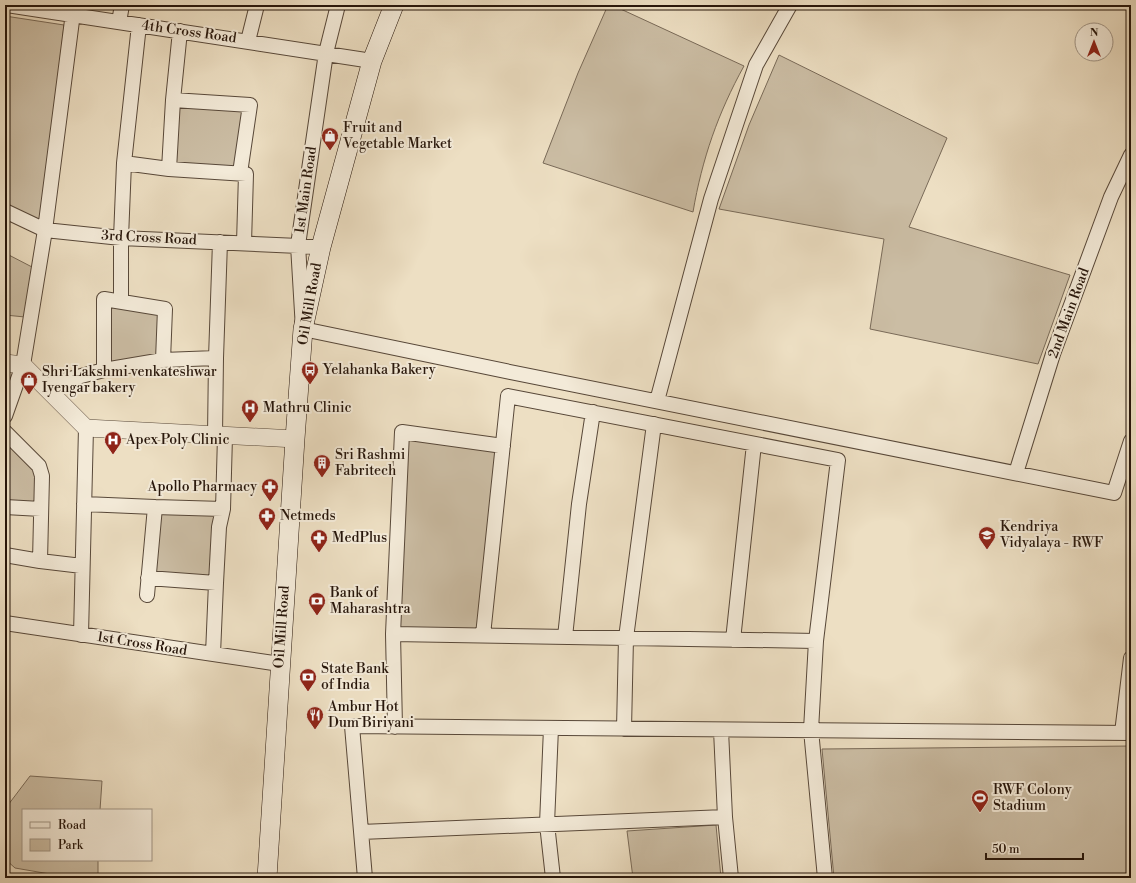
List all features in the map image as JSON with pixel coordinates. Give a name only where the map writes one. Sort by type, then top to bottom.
[{"type":"main road","name":"Oil Mill Road","points":[[267,878],[303,329],[321,247],[372,60],[394,5]]},
{"type":"street","name":"4th Cross Road","points":[[7,5],[73,10],[119,22],[372,60]]},
{"type":"street","points":[[119,22],[122,5]]},
{"type":"street","points":[[248,41],[257,5]]},
{"type":"street","name":"1st Main Road","points":[[303,329],[298,245],[326,53],[338,5]]},
{"type":"street","points":[[658,401],[714,191],[756,65],[790,5]]},
{"type":"street","points":[[5,416],[22,365],[46,230],[73,10]]},
{"type":"street","points":[[121,301],[121,238],[124,163],[139,25]]},
{"type":"street","points":[[169,169],[173,100],[180,32]]},
{"type":"street","points":[[173,100],[250,105],[240,173]]},
{"type":"street","name":"2nd Main Road","points":[[1016,473],[1054,354],[1112,197],[1131,155]]},
{"type":"street","points":[[124,163],[169,169],[246,174],[244,243]]},
{"type":"street","name":"3rd Cross Road","points":[[5,211],[46,230],[121,238],[321,247]]},
{"type":"street","points":[[213,654],[219,527],[223,509],[216,358],[220,242]]},
{"type":"street","points":[[104,370],[104,299],[165,309],[164,360]]},
{"type":"street","points":[[303,329],[1114,493],[1131,441]]},
{"type":"street","points":[[43,386],[104,370],[164,360],[216,358]]},
{"type":"street","points":[[5,363],[22,365],[86,428],[295,439]]},
{"type":"street","points":[[483,636],[508,396],[838,460],[816,641],[811,730],[826,878]]},
{"type":"street","points":[[565,637],[579,504],[593,412]]},
{"type":"street","points":[[624,729],[626,638],[654,424]]},
{"type":"street","points":[[81,635],[86,428]]},
{"type":"street","points":[[5,432],[39,466],[42,476],[40,561]]},
{"type":"street","points":[[395,727],[393,634],[402,432],[503,446]]},
{"type":"street","points":[[733,640],[754,444]]},
{"type":"street","points":[[84,504],[223,509]]},
{"type":"street","points":[[5,507],[42,509]]},
{"type":"street","points":[[147,595],[155,507]]},
{"type":"street","points":[[5,555],[82,566]]},
{"type":"street","points":[[148,578],[216,583]]},
{"type":"street","name":"1st Cross Road","points":[[5,623],[280,664]]},
{"type":"street","points":[[393,634],[816,641]]},
{"type":"street","points":[[365,878],[352,726],[1127,733],[1131,658]]},
{"type":"street","points":[[551,728],[547,824],[553,878]]},
{"type":"street","points":[[721,730],[724,817],[731,878]]},
{"type":"street","points":[[361,832],[724,817]]},
{"type":"green space","points":[[608,5],[612,5],[744,66],[726,101],[712,137],[701,173],[693,212],[543,163],[578,73]]},
{"type":"green space","points":[[5,16],[64,25],[43,222],[5,205]]},
{"type":"green space","points":[[779,55],[947,138],[909,227],[1070,275],[1038,364],[870,329],[884,239],[719,209],[749,125]]},
{"type":"green space","points":[[177,104],[246,110],[239,171],[174,167]]},
{"type":"green space","points":[[5,253],[32,267],[25,317],[5,315]]},
{"type":"green space","points":[[110,303],[161,312],[160,356],[108,362]]},
{"type":"green space","points":[[402,432],[503,446],[483,635],[393,634]]},
{"type":"green space","points":[[5,438],[36,468],[38,505],[5,503]]},
{"type":"green space","points":[[157,509],[218,511],[214,581],[150,576]]},
{"type":"green space","name":"RWF Colony Stadium","points":[[1131,746],[1131,878],[834,878],[822,749]]},
{"type":"green space","points":[[30,776],[102,781],[100,809],[22,809],[22,861],[98,861],[98,878],[73,878],[15,868],[5,859],[5,809]]},
{"type":"green space","points":[[716,825],[721,878],[633,878],[627,831]]},
{"type":"place","name":"Fruit and Vegetable Market","points":[[330,151]]},
{"type":"place","name":"Yelahanka Bakery","points":[[310,385]]},
{"type":"place","name":"Shri Lakshmi venkateshwar Iyengar bakery","points":[[29,395]]},
{"type":"place","name":"Mathru Clinic","points":[[250,423]]},
{"type":"place","name":"Apex Poly Clinic","points":[[113,455]]},
{"type":"place","name":"Sri Rashmi Fabritech","points":[[322,478]]},
{"type":"place","name":"Apollo Pharmacy","points":[[270,502]]},
{"type":"place","name":"Netmeds","points":[[267,531]]},
{"type":"place","name":"Kendriya Vidyalaya - RWF","points":[[987,550]]},
{"type":"place","name":"MedPlus","points":[[319,553]]},
{"type":"place","name":"Bank of Maharashtra","points":[[317,616]]},
{"type":"place","name":"State Bank of India","points":[[308,692]]},
{"type":"place","name":"Ambur Hot Dum Biriyani","points":[[315,730]]},
{"type":"place","name":"RWF Colony Stadium","points":[[980,813]]}]
